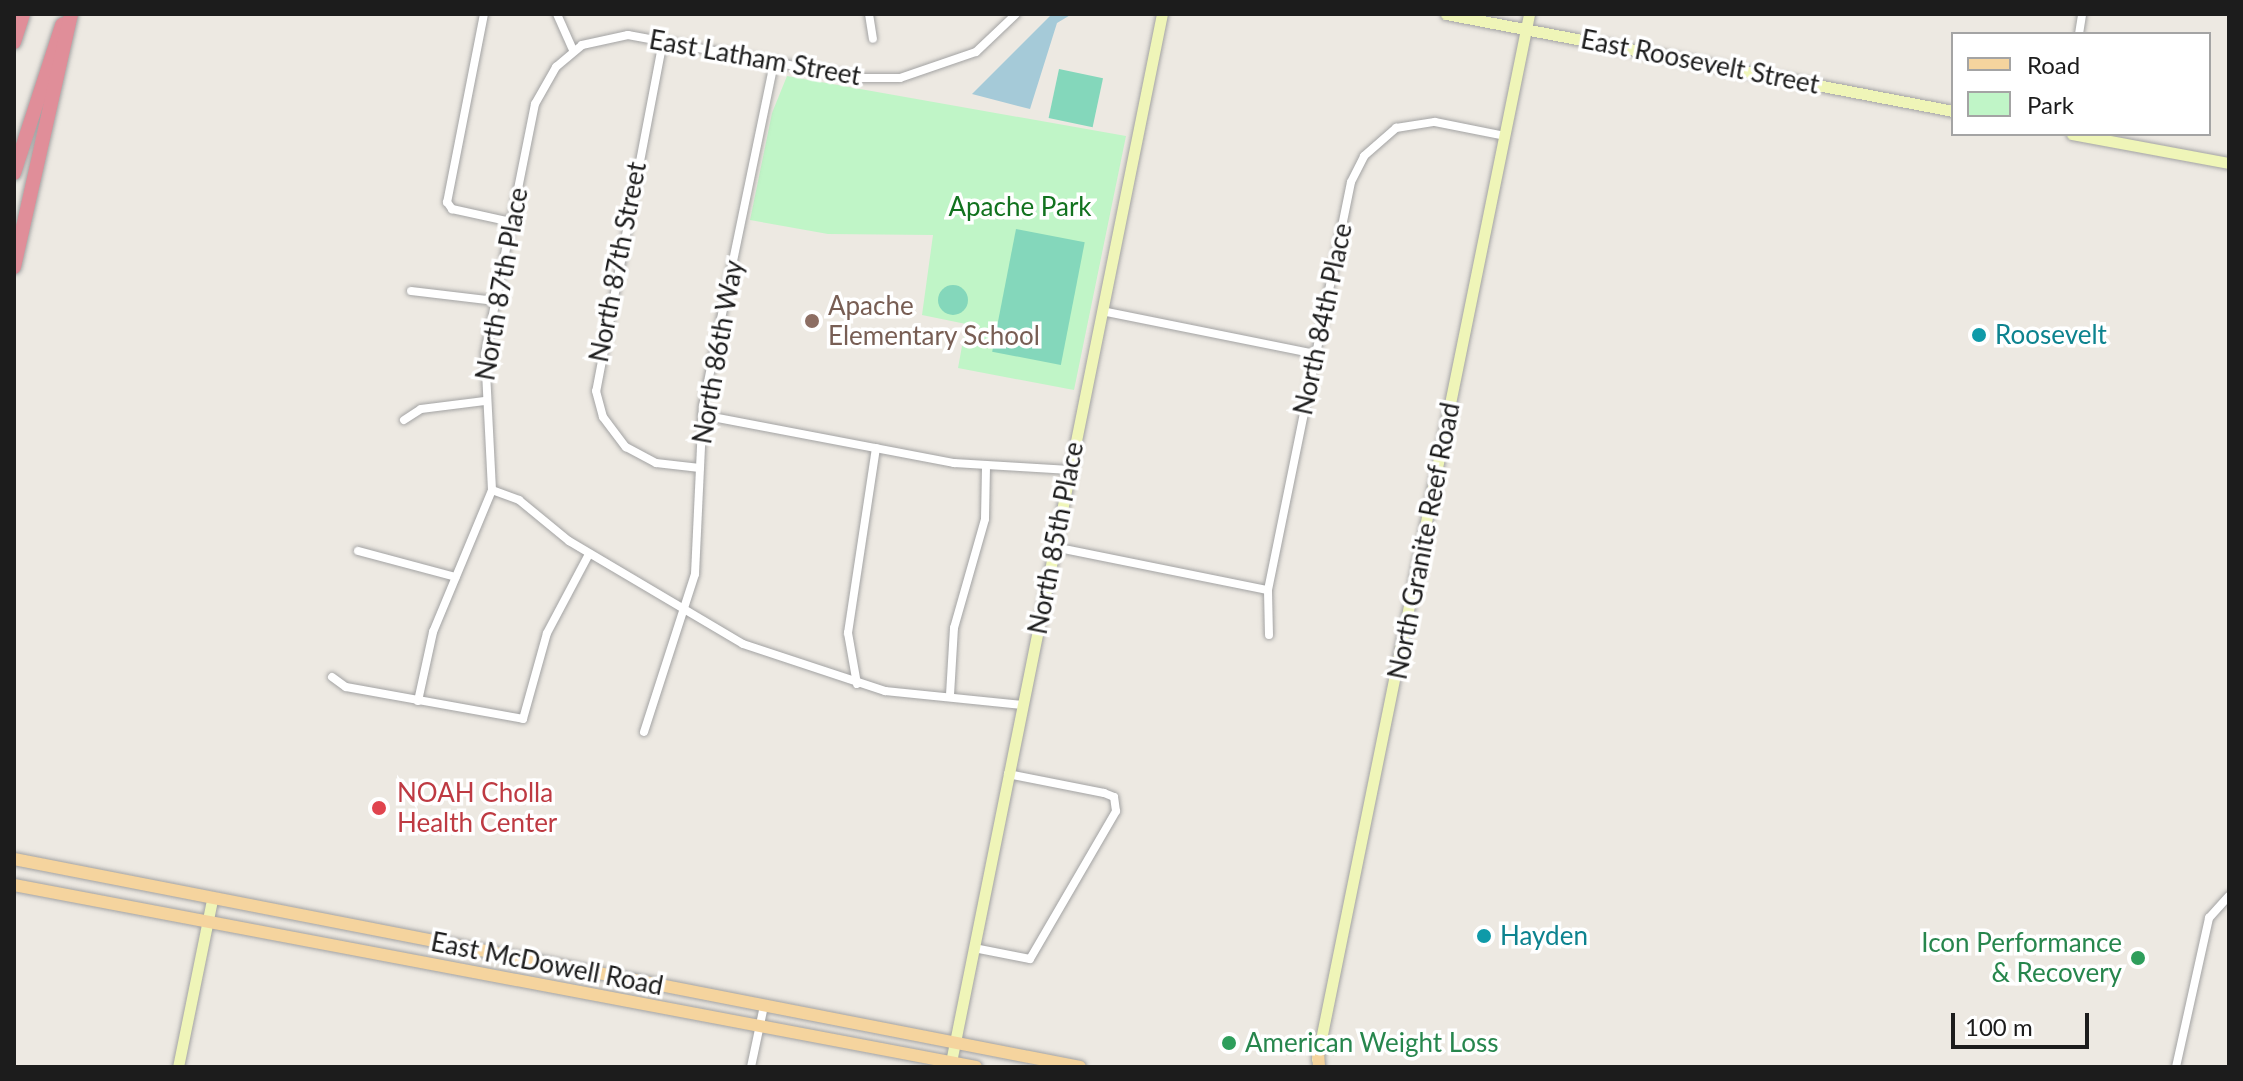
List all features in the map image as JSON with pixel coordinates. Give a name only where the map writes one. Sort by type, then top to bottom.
[{"type":"highway","points":[[14,42],[23,14]]},
{"type":"highway","points":[[14,173],[69,14]]},
{"type":"highway","points":[[14,267],[69,14]]},
{"type":"main road","name":"East McDowell Road","points":[[14,859],[1079,1067]]},
{"type":"main road","name":"East McDowell Road","points":[[14,885],[976,1067]]},
{"type":"main road","points":[[449,966],[453,946]]},
{"type":"main road","points":[[642,1003],[645,983]]},
{"type":"main road","points":[[1317,1067],[1318,1052]]},
{"type":"street","points":[[484,14],[448,206],[511,222]]},
{"type":"street","points":[[557,14],[573,50]]},
{"type":"street","points":[[869,14],[873,39]]},
{"type":"street","name":"East Latham Street","points":[[573,50],[611,36],[663,41],[859,78],[919,75],[976,52],[1015,14]]},
{"type":"street","name":"North 85th Place","points":[[951,1062],[1162,14]]},
{"type":"street","name":"East Roosevelt Street","points":[[1446,14],[1951,111]]},
{"type":"street","name":"North Granite Reef Road","points":[[1318,1052],[1529,14]]},
{"type":"street","name":"North 87th Street","points":[[663,41],[596,391],[603,417],[626,447],[656,463],[700,468]]},
{"type":"street","name":"North 87th Place","points":[[418,701],[429,645],[492,490],[484,401],[495,301],[539,92],[573,50]]},
{"type":"street","name":"North 86th Way","points":[[644,732],[697,562],[702,415],[774,62]]},
{"type":"street","name":"North 84th Place","points":[[1269,635],[1268,590],[1351,182],[1364,156],[1396,128],[1413,122],[1505,136]]},
{"type":"street","points":[[2083,136],[2229,163]]},
{"type":"street","points":[[411,291],[495,301]]},
{"type":"street","points":[[1102,311],[1315,354]]},
{"type":"street","points":[[404,420],[421,409],[484,401]]},
{"type":"street","points":[[702,415],[986,465],[1070,470]]},
{"type":"street","points":[[857,684],[848,633],[876,448]]},
{"type":"street","points":[[950,695],[954,628],[985,519],[986,465]]},
{"type":"street","points":[[492,490],[519,500],[589,554],[743,644],[857,684],[1022,705]]},
{"type":"street","points":[[1054,547],[1268,590]]},
{"type":"street","points":[[358,551],[456,577]]},
{"type":"street","points":[[332,677],[346,687],[523,719],[547,633],[589,554]]},
{"type":"street","points":[[974,948],[1030,959],[1116,811],[1114,797],[1008,774]]},
{"type":"street","points":[[2176,1067],[2209,918],[2229,896]]},
{"type":"street","points":[[178,1067],[212,900]]},
{"type":"street","points":[[751,1067],[764,1006]]},
{"type":"green space","points":[[1059,69],[1103,78],[1093,127],[1049,118]]},
{"type":"green space","name":"Apache Park","points":[[787,76],[1126,136],[1074,390],[958,368],[966,324],[922,315],[933,235],[828,234],[750,220],[772,113]]},
{"type":"green space","points":[[1016,229],[1085,242],[1061,365],[992,352]]},
{"type":"green space","points":[[953,285],[964,289],[968,300],[964,311],[953,315],[942,311],[938,300],[942,289]]},
{"type":"water","points":[[1052,14],[1072,14],[1057,23],[1030,109],[972,94]]},
{"type":"place","name":"Apache Elementary School","points":[[812,321]]},
{"type":"place","name":"Roosevelt","points":[[1979,335]]},
{"type":"place","name":"NOAH Cholla Health Center","points":[[379,808]]},
{"type":"place","name":"Hayden","points":[[1484,936]]},
{"type":"place","name":"Icon Performance & Recovery","points":[[2138,958]]},
{"type":"place","name":"American Weight Loss","points":[[1229,1043]]}]
